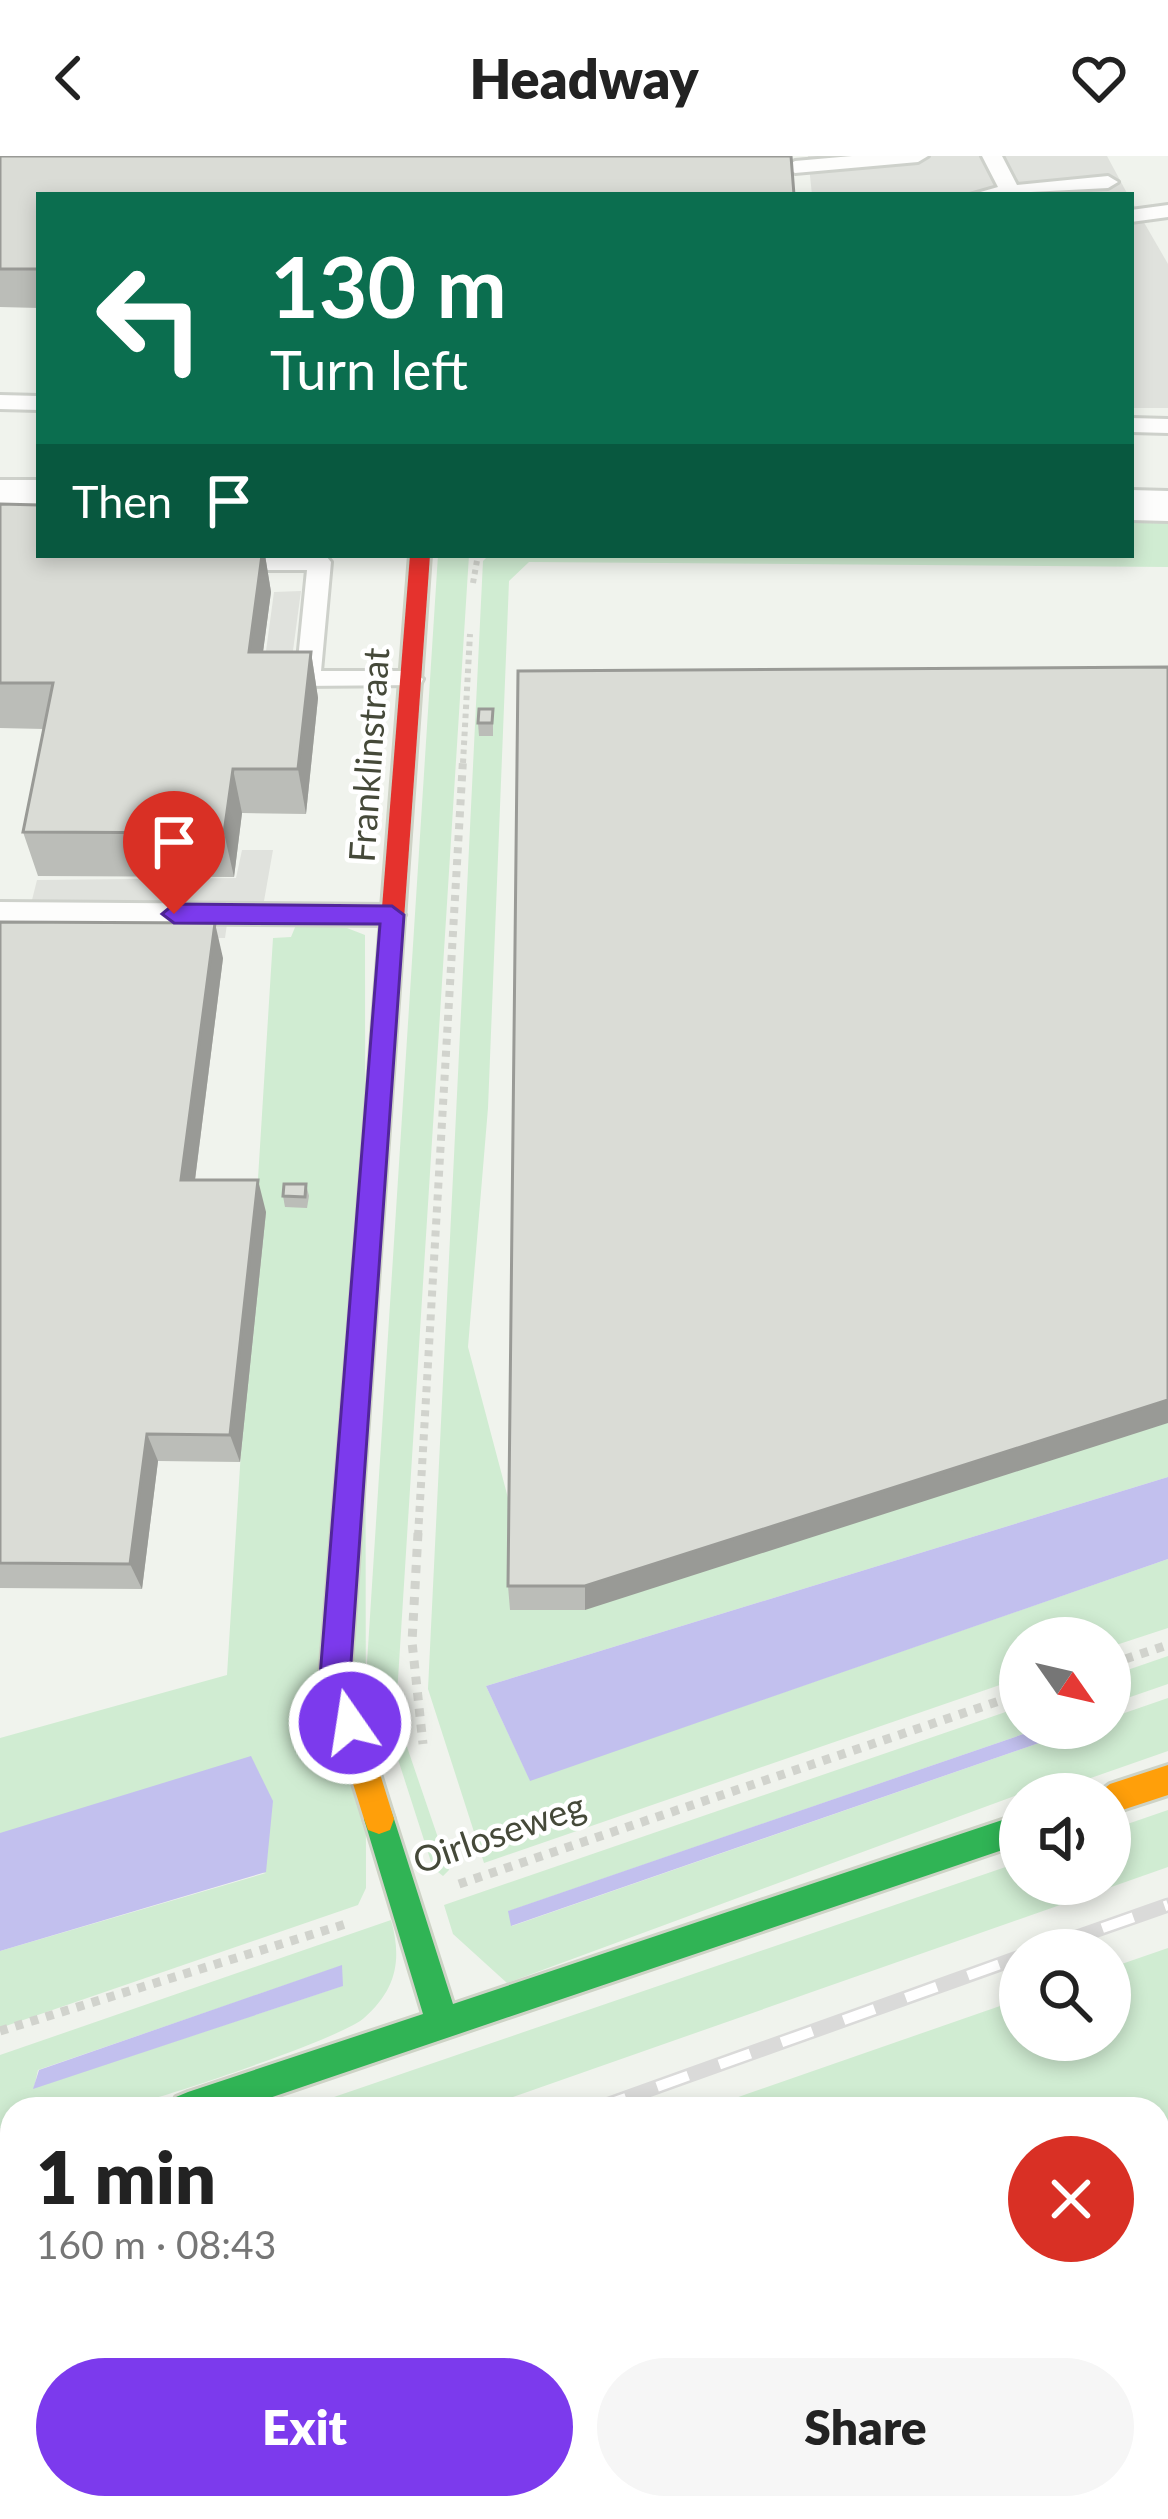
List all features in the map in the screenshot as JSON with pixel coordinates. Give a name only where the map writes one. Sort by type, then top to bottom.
[{"type":"street","points":[[0,495],[36,495]]},
{"type":"street","points":[[1134,506],[1168,506]]},
{"type":"street","name":"Franklinstraat","points":[[420,558],[335,1677],[442,2022]]},
{"type":"street","points":[[1131,1792],[1168,1780]]},
{"type":"street","points":[[223,2097],[999,1836]]},
{"type":"lane","points":[[795,167],[918,156]]},
{"type":"lane","points":[[992,156],[1010,192]]},
{"type":"lane","points":[[1020,192],[1108,182]]},
{"type":"lane","points":[[1134,216],[1168,211]]},
{"type":"lane","points":[[0,402],[36,403]]},
{"type":"lane","points":[[1134,425],[1168,426]]},
{"type":"lane","points":[[210,562],[319,562],[308,680],[410,680]]},
{"type":"lane","points":[[0,912],[392,915]]},
{"type":"path","points":[[473,584],[477,558]]},
{"type":"path","points":[[424,1757],[412,1642],[470,631]]},
{"type":"path","points":[[1131,1657],[1168,1645]]},
{"type":"path","name":"Oirloseweg","points":[[0,2031],[408,1903],[999,1701]]},
{"type":"path","points":[[460,1861],[468,1881]]},
{"type":"green space","points":[[1134,519],[1168,519],[1168,567],[529,562],[509,581],[488,1108],[468,1347],[534,1596],[1168,1386],[1168,1477],[486,1686],[530,1780],[999,1618],[999,1685],[484,1863],[428,1689],[483,561],[1134,558]]},
{"type":"green space","points":[[438,558],[469,558],[397,1695],[406,1744],[449,1870],[443,1876],[433,1868],[367,1663]]},
{"type":"green space","points":[[296,925],[347,928],[365,935],[366,1888],[358,1905],[0,2028],[0,1951],[266,1873],[0,1833],[0,1738],[227,1675],[273,938],[291,937]]},
{"type":"green space","points":[[1168,1559],[1168,1628],[1131,1640],[1131,1617],[1001,1617]]},
{"type":"green space","points":[[1168,1656],[1168,1684],[1131,1697],[1131,1669]]},
{"type":"green space","points":[[1168,1698],[1168,1751],[1105,1773],[999,1773],[999,1802],[507,1983],[453,1934],[444,1905],[999,1714],[999,1742],[509,1911],[512,1926],[1022,1749],[1131,1749],[1131,1711]]},
{"type":"green space","points":[[1168,1810],[1168,1867],[1131,1880],[1131,1823]]},
{"type":"green space","points":[[999,1869],[999,1905],[1060,1905],[513,2097],[334,2097]]},
{"type":"green space","points":[[391,1920],[396,1960],[384,1996],[364,2018],[321,2040],[157,2097],[0,2097],[0,2055]],"holes":[[[341,1966],[342,1986],[34,2088],[38,2070]]]},
{"type":"green space","points":[[1168,1948],[1168,2097],[738,2097],[999,2006],[999,2061],[1131,2061],[1131,1961]]},
{"type":"shaded area","points":[[808,156],[1107,156],[1126,192],[812,192]]},
{"type":"shaded area","points":[[1134,205],[1168,264],[1168,408],[1134,408]]},
{"type":"shaded area","points":[[301,591],[287,695],[260,695],[274,592]]},
{"type":"shaded area","points":[[242,850],[273,850],[264,901],[230,903],[225,938],[23,936],[37,880],[236,878]]},
{"type":"water","points":[[1168,1477],[1168,1559],[530,1781],[486,1686]]},
{"type":"water","points":[[999,1742],[999,1749],[1021,1749],[511,1926],[508,1911]]},
{"type":"water","points":[[251,1756],[273,1801],[266,1872],[0,1951],[0,1833]]},
{"type":"water","points":[[342,1965],[343,1986],[33,2089],[39,2070]]},
{"type":"building","points":[[0,156],[791,156],[794,192],[36,192],[36,269],[0,269]]},
{"type":"building","points":[[0,504],[36,505],[36,558],[262,558],[249,652],[311,652],[298,769],[233,769],[224,833],[23,832],[53,683],[0,683]]},
{"type":"building","points":[[1168,667],[1168,1400],[585,1586],[508,1586],[518,671]]},
{"type":"building","points":[[479,709],[493,709],[492,723],[478,723]]},
{"type":"building","points":[[0,922],[215,923],[181,1180],[258,1180],[230,1435],[147,1434],[130,1564],[0,1563]]},
{"type":"building","points":[[284,1184],[306,1184],[305,1197],[283,1196]]},
{"type":"railway","points":[[1100,1929],[1168,1905]]},
{"type":"railway","points":[[629,2097],[999,1965]]},
{"type":"traffic: fast","points":[[379,1819],[442,2022]]},
{"type":"traffic: fast","points":[[224,2097],[999,1836]]},
{"type":"traffic: slow","points":[[363,1311],[335,1677],[379,1819]]},
{"type":"traffic: slow","points":[[1131,1792],[1168,1780]]},
{"type":"traffic: jam","points":[[363,1311],[420,558]]},
{"type":"route","points":[[174,914],[392,915],[335,1677],[350,1723]]}]
